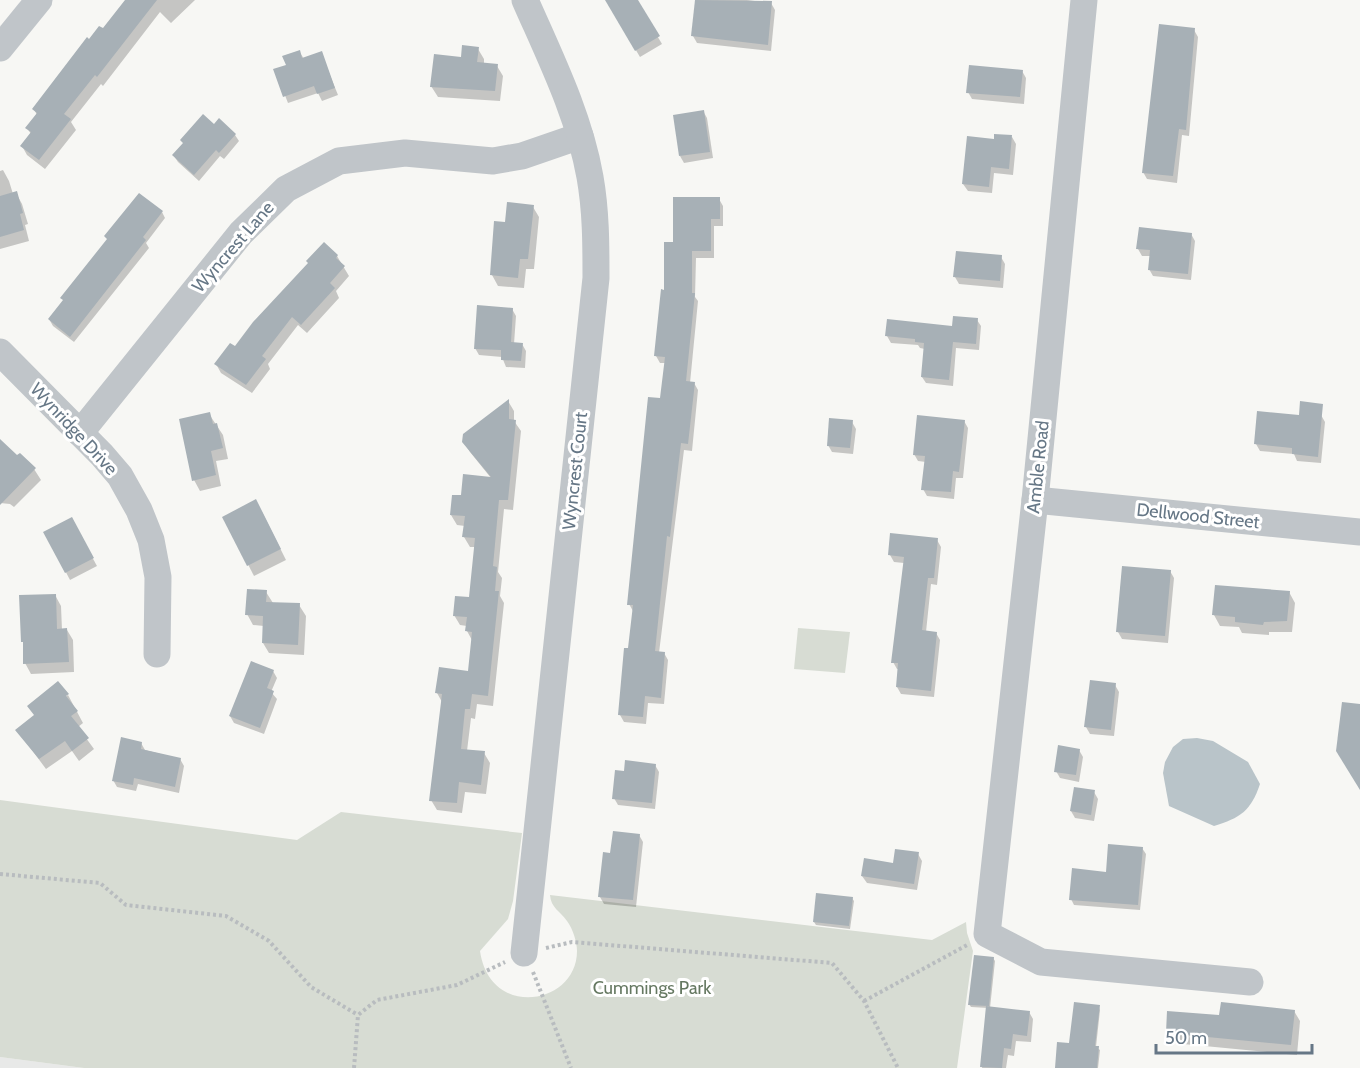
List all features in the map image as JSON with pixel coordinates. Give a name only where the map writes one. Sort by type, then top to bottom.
[{"type":"street","points":[[0,48],[39,0]]},
{"type":"street","name":"Wyncrest Court","points":[[524,952],[596,278],[596,221],[590,176],[580,136],[566,96],[525,0]]},
{"type":"street","name":"Amble Road","points":[[987,934],[1035,500],[1084,0]]},
{"type":"street","name":"Wyncrest Lane","points":[[80,433],[242,233],[286,189],[339,161],[405,153],[493,161],[522,156],[580,136]]},
{"type":"street","name":"Wynridge Drive","points":[[0,352],[102,454],[120,476],[139,510],[151,540],[158,577],[157,654]]},
{"type":"street","name":"Dellwood Street","points":[[1035,500],[1360,532]]},
{"type":"street","points":[[987,934],[1041,962],[1250,982]]},
{"type":"path","points":[[0,874],[100,883],[126,905],[226,916],[269,941],[311,987],[358,1015]]},
{"type":"path","points":[[864,1001],[987,934]]},
{"type":"path","points":[[354,1068],[358,1015],[377,1000],[457,985],[524,952],[572,942],[832,963],[864,1001],[898,1068]]},
{"type":"path","points":[[524,952],[542,990],[571,1068]]},
{"type":"shaded area","points":[[1197,738],[1213,741],[1248,762],[1260,784],[1253,801],[1243,812],[1231,820],[1214,826],[1169,806],[1163,773],[1165,762],[1173,747],[1183,739]]},
{"type":"shaded area","points":[[0,1057],[84,1068],[0,1068]]},
{"type":"green space","points":[[798,628],[850,632],[845,673],[794,669]]},
{"type":"green space","name":"Cummings Park","points":[[0,800],[297,840],[341,812],[522,833],[513,901],[508,919],[480,951],[487,973],[499,988],[515,996],[532,997],[549,993],[563,983],[573,969],[577,951],[574,936],[567,921],[554,906],[550,895],[932,940],[966,922],[973,951],[957,1068],[84,1068],[0,1057]]},
{"type":"building","points":[[125,0],[157,0],[97,77],[95,75],[64,114],[71,119],[39,160],[20,146],[31,132],[25,128],[37,113],[32,109],[87,37],[89,39],[99,26],[103,28]]},
{"type":"building","points":[[605,0],[638,0],[660,36],[635,51]]},
{"type":"building","points":[[695,0],[772,1],[768,45],[691,36]]},
{"type":"building","points":[[1159,24],[1195,28],[1186,130],[1179,129],[1173,176],[1142,173]]},
{"type":"building","points":[[462,45],[479,47],[477,62],[498,64],[495,91],[430,87],[434,54],[461,57]]},
{"type":"building","points":[[300,50],[302,58],[322,51],[335,88],[317,94],[314,86],[283,97],[273,69],[286,65],[282,56]]},
{"type":"building","points":[[969,65],[1023,70],[1020,97],[966,93]]},
{"type":"building","points":[[704,110],[710,152],[679,156],[673,115]]},
{"type":"building","points":[[203,114],[214,124],[219,118],[236,134],[219,153],[216,150],[194,175],[172,155],[183,143],[180,140]]},
{"type":"building","points":[[994,134],[1012,135],[1009,169],[991,167],[989,187],[962,184],[967,136],[994,139]]},
{"type":"building","points":[[17,191],[23,213],[20,214],[24,230],[0,237],[0,196]]},
{"type":"building","points":[[139,193],[163,211],[143,237],[146,240],[70,337],[48,319],[63,300],[60,298],[107,239],[104,236]]},
{"type":"building","points":[[673,197],[720,197],[720,219],[711,219],[711,251],[692,251],[692,293],[695,293],[686,381],[695,382],[688,444],[681,443],[670,537],[667,536],[655,651],[665,652],[661,698],[645,696],[643,717],[618,715],[624,648],[628,648],[633,605],[627,605],[648,397],[660,398],[665,357],[654,356],[661,289],[664,290],[664,242],[673,242]]},
{"type":"building","points":[[507,202],[534,205],[528,259],[520,259],[518,278],[490,275],[494,221],[505,222]]},
{"type":"building","points":[[1139,227],[1192,233],[1188,274],[1148,270],[1150,250],[1136,249]]},
{"type":"building","points":[[324,242],[338,255],[336,258],[345,266],[330,283],[335,288],[301,325],[292,317],[262,356],[266,359],[246,385],[214,364],[230,343],[235,346],[253,322],[308,263],[306,261]]},
{"type":"building","points":[[956,251],[1002,255],[1000,281],[953,277]]},
{"type":"building","points":[[477,305],[513,308],[511,342],[523,343],[521,361],[501,360],[501,350],[474,349]]},
{"type":"building","points":[[953,316],[978,318],[976,344],[953,342],[949,380],[921,377],[924,343],[915,342],[915,339],[885,336],[887,319],[952,326]]},
{"type":"building","points":[[509,399],[509,419],[516,420],[508,500],[499,500],[493,566],[497,567],[495,591],[499,591],[488,696],[472,694],[470,709],[465,709],[461,749],[485,751],[481,785],[459,782],[457,803],[429,801],[442,694],[435,693],[439,667],[468,671],[472,632],[465,631],[467,617],[453,616],[455,596],[469,597],[475,538],[462,537],[465,516],[450,515],[452,495],[461,495],[463,474],[491,477],[462,442],[463,434]]},
{"type":"building","points":[[1300,401],[1323,404],[1318,457],[1292,454],[1292,448],[1254,444],[1257,411],[1299,415]]},
{"type":"building","points":[[210,412],[213,424],[217,423],[223,448],[211,451],[216,475],[192,481],[179,419]]},
{"type":"building","points":[[917,415],[965,420],[959,472],[953,471],[951,492],[921,490],[925,456],[913,455]]},
{"type":"building","points":[[829,418],[853,420],[850,448],[827,446]]},
{"type":"building","points":[[0,439],[36,468],[0,505]]},
{"type":"building","points":[[256,499],[281,549],[247,566],[222,517]]},
{"type":"building","points":[[72,517],[94,558],[65,573],[43,532]]},
{"type":"building","points":[[890,533],[938,538],[934,578],[928,578],[922,630],[937,632],[931,691],[896,687],[898,663],[891,663],[904,557],[888,555]]},
{"type":"building","points":[[1122,566],[1171,570],[1165,636],[1116,632]]},
{"type":"building","points":[[1215,585],[1290,591],[1287,621],[1264,622],[1263,625],[1235,622],[1235,617],[1212,615]]},
{"type":"building","points":[[247,589],[267,590],[266,602],[300,603],[298,645],[262,643],[263,616],[245,615]]},
{"type":"building","points":[[56,594],[57,629],[67,628],[69,662],[23,664],[19,595]]},
{"type":"building","points":[[251,661],[274,670],[267,688],[274,691],[260,728],[229,716]]},
{"type":"building","points":[[1090,680],[1116,683],[1111,730],[1084,727]]},
{"type":"building","points":[[58,681],[69,694],[66,696],[78,711],[71,716],[89,738],[72,751],[65,741],[39,759],[15,730],[34,715],[27,706]]},
{"type":"building","points":[[1342,702],[1360,704],[1360,790],[1336,751]]},
{"type":"building","points":[[121,737],[142,742],[141,749],[181,758],[175,787],[134,778],[133,785],[112,781]]},
{"type":"building","points":[[1058,745],[1080,749],[1076,775],[1054,772]]},
{"type":"building","points":[[625,760],[656,764],[652,803],[612,799],[615,770],[624,771]]},
{"type":"building","points":[[1074,787],[1095,790],[1091,815],[1070,811]]},
{"type":"building","points":[[613,831],[640,834],[633,900],[598,897],[603,852],[610,853]]},
{"type":"building","points":[[1108,844],[1143,847],[1138,905],[1069,900],[1072,868],[1106,872]]},
{"type":"building","points":[[895,849],[919,852],[914,884],[861,876],[864,858],[893,863]]},
{"type":"building","points":[[816,893],[853,897],[849,926],[813,922]]},
{"type":"building","points":[[974,955],[994,957],[989,1006],[968,1005]]},
{"type":"building","points":[[1074,1002],[1100,1005],[1095,1046],[1099,1046],[1097,1068],[1055,1068],[1057,1042],[1069,1043]]},
{"type":"building","points":[[1221,1002],[1295,1010],[1291,1045],[1166,1033],[1167,1011],[1219,1015]]},
{"type":"building","points":[[986,1006],[1030,1011],[1027,1036],[1013,1034],[1011,1049],[1004,1048],[1002,1068],[980,1067]]}]
